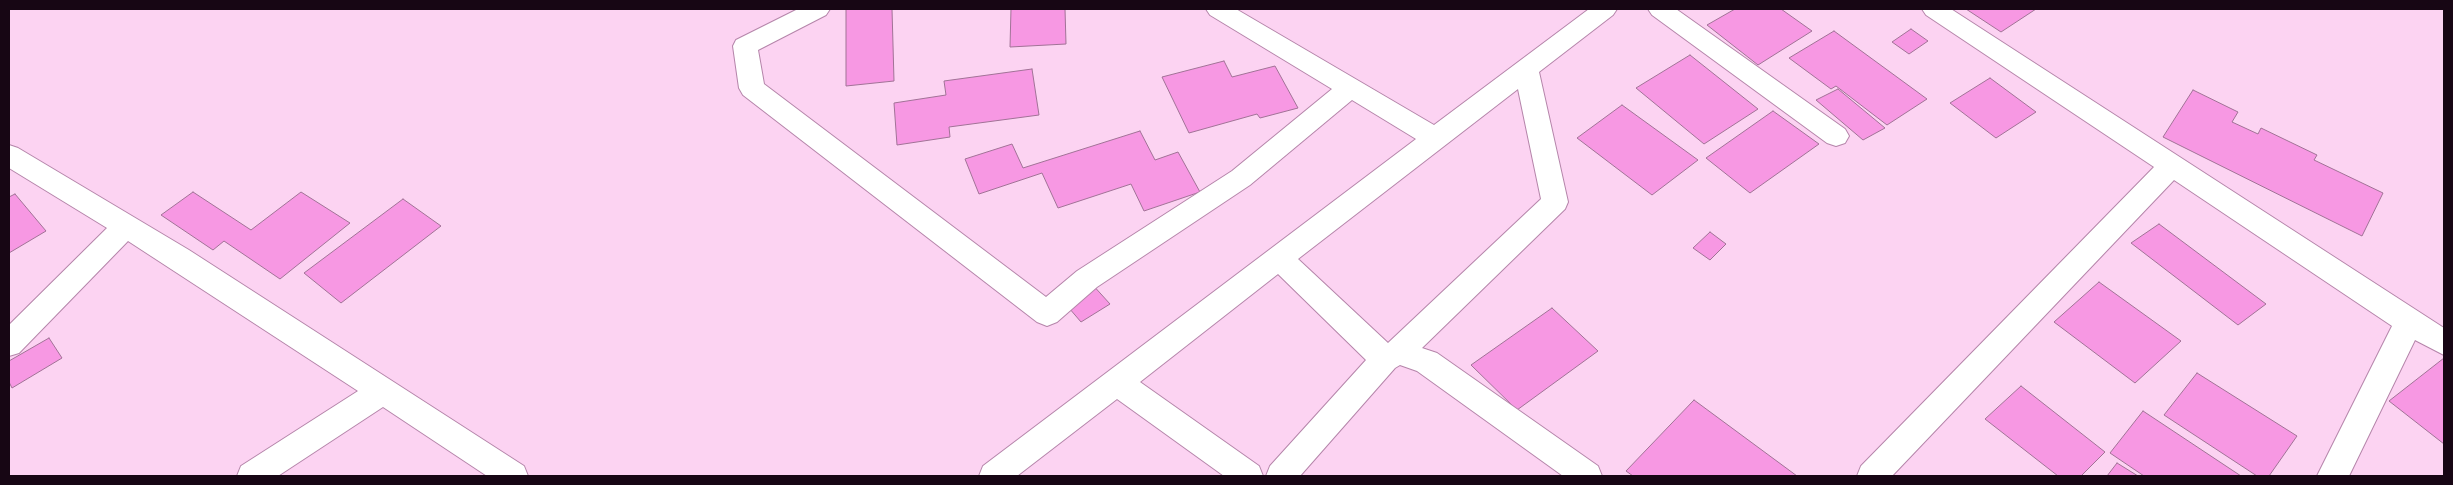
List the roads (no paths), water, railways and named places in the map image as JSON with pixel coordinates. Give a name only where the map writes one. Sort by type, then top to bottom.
[{"type":"street","points":[[818,9],[745,46],[752,88],[1046,314],[1087,279],[1242,178],[1350,88]]},
{"type":"street","points":[[1218,9],[1436,138]]},
{"type":"street","points":[[994,476],[1605,9]]},
{"type":"street","points":[[1660,9],[1836,136]]},
{"type":"street","points":[[1934,9],[2409,322],[2444,343]]},
{"type":"street","points":[[1281,476],[1391,355],[1555,202],[1526,69]]},
{"type":"street","points":[[9,155],[126,226],[513,476]]},
{"type":"street","points":[[1872,476],[2172,166]]},
{"type":"street","points":[[9,344],[126,226]]},
{"type":"street","points":[[1279,258],[1391,355],[1428,362],[1587,476]]},
{"type":"street","points":[[2333,476],[2409,322]]},
{"type":"street","points":[[1117,382],[1248,476]]},
{"type":"street","points":[[252,476],[383,391]]}]
